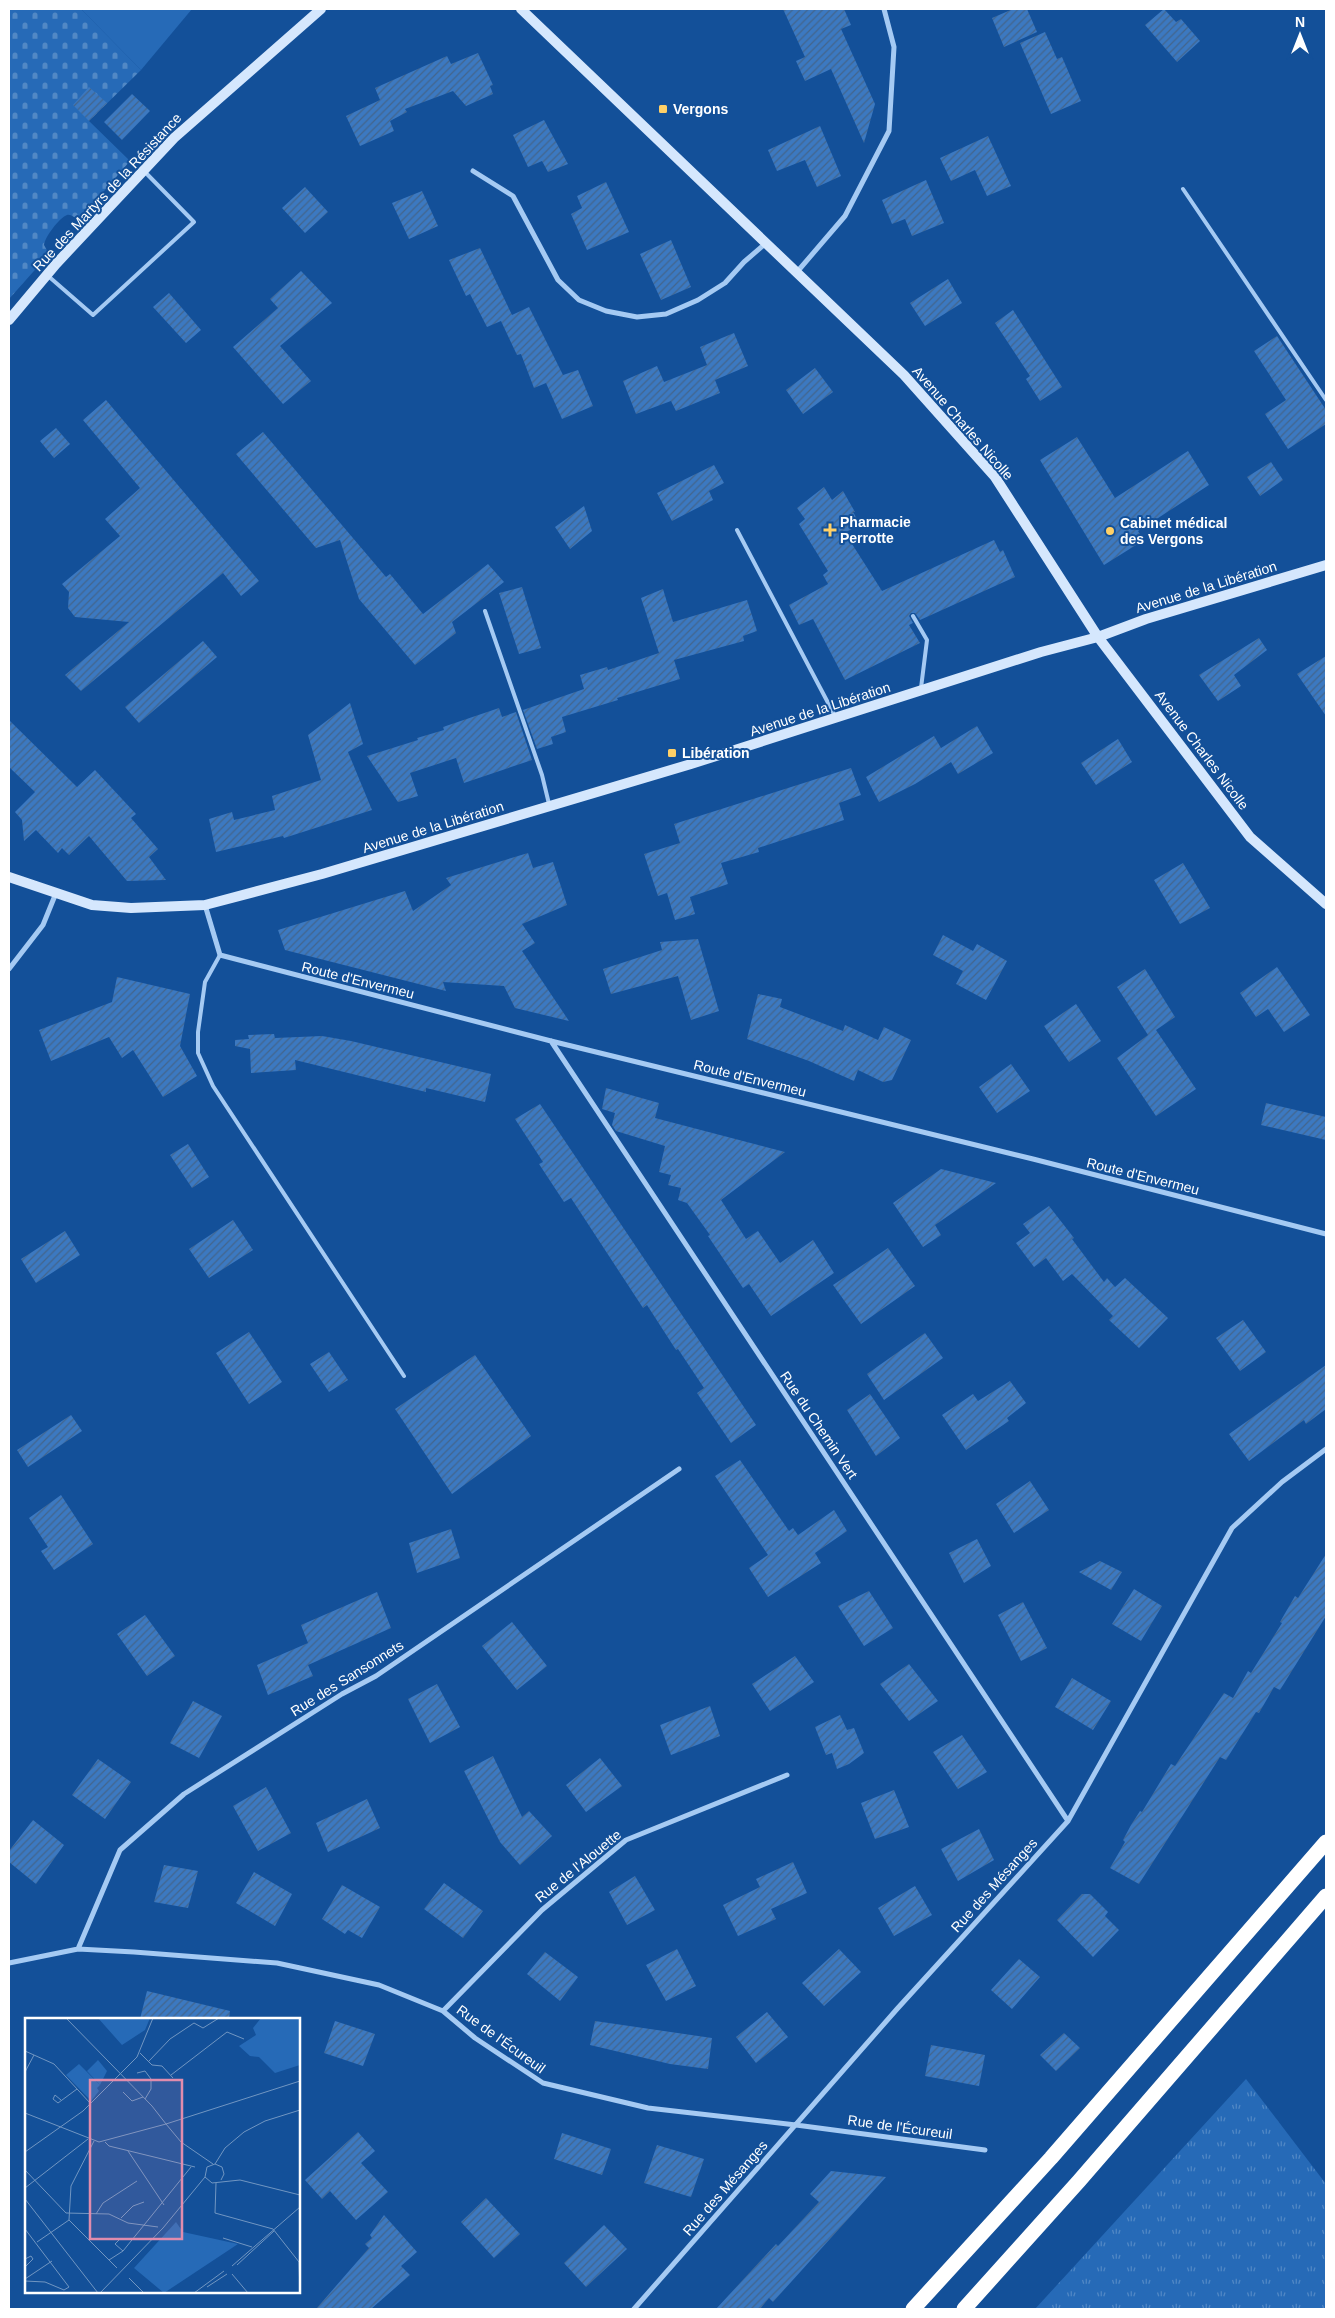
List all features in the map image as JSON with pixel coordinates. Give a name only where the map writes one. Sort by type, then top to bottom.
[{"type":"highway","points":[[913,2309],[1052,2158],[1326,1842]]},
{"type":"highway","points":[[964,2309],[1079,2182],[1326,1896]]},
{"type":"street","name":"Rue des Martyrs de la Résistance","points":[[9,320],[174,138],[321,9]]},
{"type":"street","name":"Avenue Charles Nicolle","points":[[521,9],[904,374],[995,477],[1098,636],[1250,837],[1326,904]]},
{"type":"street","points":[[797,272],[845,216],[889,131],[894,47],[884,9]]},
{"type":"street","points":[[473,170],[514,196],[558,280],[579,300],[606,311],[637,317],[666,314],[698,300],[725,283],[744,262],[766,243]]},
{"type":"street","name":"Avenue de la Libération","points":[[9,877],[92,905],[131,908],[205,905],[322,874],[550,806],[836,718],[1040,652],[1098,636],[1146,619],[1326,565]]},
{"type":"street","points":[[9,969],[42,925],[56,893]]},
{"type":"street","points":[[205,905],[220,955]]},
{"type":"street","name":"Route d'Envermeu","points":[[220,955],[551,1041],[1033,1159],[1326,1234]]},
{"type":"street","name":"Rue du Chemin Vert","points":[[551,1041],[1068,1821]]},
{"type":"street","name":"Rue des Mésanges","points":[[634,2309],[897,2009],[1068,1821],[1232,1528],[1282,1482],[1326,1449]]},
{"type":"street","name":"Rue des Sansonnets","points":[[78,1949],[120,1850],[184,1794],[342,1694],[376,1676],[679,1469]]},
{"type":"street","name":"Rue de l'Alouette","points":[[443,2011],[542,1910],[626,1840],[787,1775]]},
{"type":"street","name":"Rue de l'Écureuil","points":[[9,1964],[78,1949],[277,1963],[379,1985],[443,2011],[475,2038],[543,2083],[648,2108],[985,2150]]},
{"type":"lane","points":[[47,276],[93,315],[194,222],[144,170]]},
{"type":"lane","points":[[1183,189],[1326,400]]},
{"type":"lane","points":[[737,530],[836,718]]},
{"type":"lane","points":[[485,611],[542,775],[550,806]]},
{"type":"lane","points":[[913,616],[927,640],[921,691]]},
{"type":"lane","points":[[220,955],[204,982],[198,1032],[198,1053],[213,1086],[404,1376]]},
{"type":"green space","points":[[9,9],[81,9],[141,70],[89,121],[130,161],[79,220],[67,215],[56,224],[44,245],[49,254],[9,299]]},
{"type":"green space","points":[[81,9],[192,9],[141,70]]},
{"type":"green space","points":[[1246,2079],[1326,2184],[1326,2309],[1035,2309]]},
{"type":"building","points":[[783,9],[844,9],[851,25],[841,29],[875,104],[864,143],[831,69],[805,81],[796,61],[805,57]]},
{"type":"building","points":[[1013,9],[1027,9],[1037,32],[1004,47],[992,18]]},
{"type":"building","points":[[1164,9],[1176,22],[1181,19],[1200,41],[1177,62],[1145,25]]},
{"type":"building","points":[[1045,32],[1057,59],[1062,57],[1081,101],[1051,114],[1020,43]]},
{"type":"building","points":[[478,53],[493,85],[490,86],[493,94],[466,106],[453,91],[405,109],[407,112],[390,121],[394,131],[360,146],[346,116],[380,100],[375,88],[447,56],[451,64]]},
{"type":"building","points":[[89,87],[107,103],[89,121],[73,105]]},
{"type":"building","points":[[132,94],[150,111],[122,140],[104,122]]},
{"type":"building","points":[[544,120],[568,164],[548,172],[542,161],[528,167],[513,135]]},
{"type":"building","points":[[820,126],[841,176],[817,187],[805,160],[777,171],[768,150]]},
{"type":"building","points":[[988,136],[1011,186],[987,196],[975,170],[951,181],[940,158]]},
{"type":"building","points":[[926,180],[944,223],[912,236],[905,219],[892,224],[882,200]]},
{"type":"building","points":[[606,182],[629,232],[587,250],[571,214],[582,208],[577,196]]},
{"type":"building","points":[[305,187],[328,212],[305,233],[282,208]]},
{"type":"building","points":[[422,191],[438,226],[409,239],[392,203]]},
{"type":"building","points":[[671,240],[691,287],[661,300],[640,254]]},
{"type":"building","points":[[480,248],[512,315],[529,307],[563,375],[578,370],[593,406],[562,419],[546,383],[534,388],[521,354],[517,355],[501,321],[487,327],[470,294],[466,296],[449,260]]},
{"type":"building","points":[[301,271],[332,303],[280,346],[311,381],[283,404],[233,347],[278,308],[270,299]]},
{"type":"building","points":[[948,279],[962,303],[925,326],[910,303]]},
{"type":"building","points":[[169,293],[201,330],[186,343],[153,307]]},
{"type":"building","points":[[1013,310],[1062,387],[1040,401],[1026,379],[1030,376],[995,323]]},
{"type":"building","points":[[734,333],[748,366],[715,380],[720,393],[676,411],[671,401],[636,414],[623,381],[657,366],[664,382],[707,365],[700,347]]},
{"type":"building","points":[[1277,336],[1326,410],[1326,424],[1288,449],[1265,414],[1286,400],[1254,351]]},
{"type":"building","points":[[815,368],[833,392],[803,414],[786,390]]},
{"type":"building","points":[[106,400],[259,581],[241,596],[223,573],[81,691],[65,675],[129,622],[75,617],[68,608],[69,592],[62,584],[120,536],[105,519],[140,488],[83,420]]},
{"type":"building","points":[[56,428],[70,444],[54,458],[40,441]]},
{"type":"building","points":[[263,432],[386,577],[390,574],[423,614],[488,564],[504,582],[452,622],[456,633],[415,665],[359,599],[340,540],[316,548],[236,454]]},
{"type":"building","points":[[1077,437],[1115,498],[1188,451],[1209,485],[1138,531],[1144,540],[1104,565],[1040,460]]},
{"type":"building","points":[[1271,462],[1283,480],[1260,496],[1247,477]]},
{"type":"building","points":[[714,465],[724,483],[709,491],[713,500],[672,521],[657,493]]},
{"type":"building","points":[[824,487],[832,500],[843,491],[855,512],[853,512],[860,524],[845,533],[882,591],[994,540],[1000,552],[1003,550],[1015,577],[920,620],[915,613],[911,613],[909,616],[913,623],[909,625],[920,643],[845,680],[813,619],[799,625],[789,605],[828,584],[823,575],[828,571],[799,524],[805,519],[797,508]]},
{"type":"building","points":[[584,506],[592,531],[570,549],[555,527]]},
{"type":"building","points":[[522,587],[541,648],[519,654],[499,593]]},
{"type":"building","points":[[663,589],[673,622],[747,600],[757,631],[743,636],[744,641],[674,660],[680,679],[562,717],[566,732],[551,737],[553,744],[537,749],[523,710],[584,689],[580,675],[607,667],[608,670],[659,653],[641,598]]},
{"type":"building","points":[[1259,638],[1267,650],[1234,675],[1241,686],[1218,701],[1199,675]]},
{"type":"building","points":[[203,641],[217,657],[139,723],[125,707]]},
{"type":"building","points":[[1326,656],[1326,716],[1297,674]]},
{"type":"building","points":[[350,703],[363,744],[348,752],[372,810],[284,838],[283,836],[216,852],[209,819],[232,812],[234,820],[275,810],[272,796],[321,780],[308,735]]},
{"type":"building","points":[[499,708],[502,717],[516,712],[532,760],[464,783],[456,758],[410,773],[418,796],[398,802],[367,756],[418,740],[417,738],[444,730],[443,727]]},
{"type":"building","points":[[9,720],[77,787],[95,770],[136,814],[131,818],[158,849],[149,857],[166,880],[127,881],[89,836],[69,855],[62,848],[58,853],[36,830],[24,841],[22,820],[15,812],[35,792],[9,767]]},
{"type":"building","points":[[977,726],[993,753],[958,774],[951,762],[915,784],[879,802],[866,777],[934,736],[941,748]]},
{"type":"building","points":[[1118,739],[1132,762],[1096,785],[1081,763]]},
{"type":"building","points":[[851,768],[861,795],[839,803],[844,820],[758,848],[759,852],[721,863],[728,884],[690,897],[695,914],[675,920],[667,893],[658,896],[644,854],[680,843],[674,824]]},
{"type":"building","points":[[528,853],[533,868],[553,862],[567,905],[522,924],[535,943],[522,951],[569,1021],[515,1008],[504,986],[443,982],[446,991],[285,950],[278,930],[405,891],[413,911],[451,885],[446,878]]},
{"type":"building","points":[[1183,863],[1210,908],[1180,924],[1154,880]]},
{"type":"building","points":[[943,935],[973,951],[977,944],[1007,961],[986,1000],[956,984],[963,971],[933,955]]},
{"type":"building","points":[[698,939],[719,1011],[691,1020],[678,976],[611,994],[603,969],[662,950],[660,942]]},
{"type":"building","points":[[1277,967],[1310,1015],[1284,1032],[1268,1009],[1256,1017],[1240,993]]},
{"type":"building","points":[[1145,969],[1175,1017],[1156,1030],[1196,1089],[1156,1116],[1117,1058],[1148,1035],[1117,987]]},
{"type":"building","points":[[117,977],[190,994],[180,1046],[197,1076],[163,1097],[133,1050],[122,1058],[109,1037],[51,1061],[39,1030],[112,1002]]},
{"type":"building","points":[[758,994],[782,999],[780,1007],[843,1031],[845,1025],[878,1040],[884,1027],[911,1040],[892,1080],[883,1082],[858,1070],[854,1081],[809,1061],[747,1039]]},
{"type":"building","points":[[1076,1004],[1101,1041],[1069,1062],[1044,1026]]},
{"type":"building","points":[[274,1034],[275,1038],[322,1036],[351,1041],[491,1074],[485,1102],[426,1088],[426,1092],[295,1060],[296,1070],[251,1073],[250,1049],[235,1046],[235,1040],[249,1039],[248,1035]]},
{"type":"building","points":[[1011,1064],[1030,1091],[997,1113],[979,1087]]},
{"type":"building","points":[[606,1088],[659,1103],[655,1118],[785,1152],[721,1200],[746,1239],[758,1231],[780,1263],[813,1240],[834,1273],[771,1316],[749,1284],[743,1288],[708,1236],[710,1235],[687,1203],[678,1200],[681,1188],[668,1185],[671,1175],[659,1172],[665,1146],[616,1131],[612,1125],[615,1113],[602,1109]]},
{"type":"building","points":[[1266,1103],[1326,1117],[1326,1140],[1261,1125]]},
{"type":"building","points":[[540,1104],[756,1425],[731,1443],[697,1393],[704,1388],[678,1349],[676,1350],[647,1305],[643,1308],[571,1198],[564,1202],[539,1164],[543,1162],[515,1119]]},
{"type":"building","points":[[188,1144],[209,1177],[192,1188],[170,1155]]},
{"type":"building","points":[[941,1169],[996,1183],[935,1225],[941,1235],[923,1247],[893,1203]]},
{"type":"building","points":[[1049,1206],[1104,1282],[1107,1278],[1115,1287],[1125,1278],[1168,1318],[1139,1348],[1109,1320],[1113,1316],[1072,1274],[1063,1281],[1046,1258],[1034,1267],[1016,1243],[1030,1233],[1023,1224]]},
{"type":"building","points":[[233,1220],[253,1250],[209,1278],[189,1249]]},
{"type":"building","points":[[65,1231],[80,1255],[36,1283],[21,1259]]},
{"type":"building","points":[[888,1248],[915,1286],[861,1324],[833,1285]]},
{"type":"building","points":[[1243,1320],[1266,1352],[1240,1371],[1216,1338]]},
{"type":"building","points":[[249,1332],[282,1382],[249,1404],[216,1353]]},
{"type":"building","points":[[925,1333],[943,1358],[884,1400],[867,1374]]},
{"type":"building","points":[[329,1352],[348,1380],[329,1392],[310,1364]]},
{"type":"building","points":[[475,1355],[531,1436],[452,1494],[395,1409]]},
{"type":"building","points":[[1326,1365],[1326,1409],[1306,1424],[1304,1420],[1249,1461],[1229,1434]]},
{"type":"building","points":[[1010,1381],[1026,1403],[1007,1418],[1009,1421],[966,1450],[942,1415],[973,1394],[978,1401]]},
{"type":"building","points":[[870,1394],[900,1438],[876,1456],[847,1410]]},
{"type":"building","points":[[71,1415],[82,1431],[28,1467],[17,1450]]},
{"type":"building","points":[[740,1460],[789,1531],[793,1528],[798,1535],[834,1510],[847,1531],[815,1553],[821,1563],[768,1597],[749,1568],[768,1555],[715,1476]]},
{"type":"building","points":[[1030,1481],[1049,1510],[1014,1533],[996,1504]]},
{"type":"building","points":[[61,1495],[93,1544],[54,1570],[41,1551],[48,1547],[29,1518]]},
{"type":"building","points":[[451,1529],[460,1558],[417,1573],[409,1543]]},
{"type":"building","points":[[977,1539],[991,1566],[964,1583],[949,1553]]},
{"type":"building","points":[[1326,1554],[1326,1616],[1280,1690],[1274,1687],[1259,1713],[1256,1712],[1226,1760],[1220,1757],[1139,1884],[1110,1868],[1125,1842],[1123,1840],[1131,1825],[1140,1811],[1142,1812],[1171,1764],[1175,1766],[1224,1693],[1233,1698],[1248,1671],[1251,1673],[1282,1623],[1280,1622],[1295,1596],[1298,1598]]},
{"type":"building","points":[[1100,1561],[1122,1572],[1111,1590],[1079,1572]]},
{"type":"building","points":[[1134,1589],[1162,1606],[1141,1641],[1112,1624]]},
{"type":"building","points":[[869,1591],[893,1628],[864,1646],[838,1606]]},
{"type":"building","points":[[377,1592],[391,1628],[308,1665],[313,1676],[268,1695],[257,1665],[308,1643],[301,1625]]},
{"type":"building","points":[[1023,1602],[1047,1648],[1021,1661],[998,1615]]},
{"type":"building","points":[[145,1615],[175,1656],[147,1676],[117,1634]]},
{"type":"building","points":[[512,1622],[547,1666],[517,1690],[482,1646]]},
{"type":"building","points":[[795,1656],[814,1682],[770,1711],[752,1684]]},
{"type":"building","points":[[909,1664],[938,1701],[909,1721],[880,1684]]},
{"type":"building","points":[[1072,1678],[1111,1701],[1093,1730],[1055,1707]]},
{"type":"building","points":[[437,1684],[460,1727],[430,1743],[408,1699]]},
{"type":"building","points":[[193,1701],[222,1716],[199,1758],[170,1743]]},
{"type":"building","points":[[710,1706],[720,1736],[671,1755],[660,1725]]},
{"type":"building","points":[[840,1715],[847,1730],[854,1728],[864,1753],[849,1764],[837,1769],[832,1753],[826,1755],[815,1727]]},
{"type":"building","points":[[962,1735],[987,1772],[958,1789],[933,1752]]},
{"type":"building","points":[[493,1756],[522,1817],[529,1811],[552,1836],[520,1865],[500,1842],[464,1771]]},
{"type":"building","points":[[600,1758],[622,1786],[586,1812],[566,1785]]},
{"type":"building","points":[[98,1759],[131,1782],[105,1819],[72,1795]]},
{"type":"building","points":[[266,1787],[291,1833],[258,1851],[233,1806]]},
{"type":"building","points":[[894,1790],[909,1827],[875,1839],[861,1803]]},
{"type":"building","points":[[367,1799],[380,1828],[328,1852],[316,1823]]},
{"type":"building","points":[[33,1820],[64,1845],[36,1884],[9,1862],[9,1851]]},
{"type":"building","points":[[979,1829],[994,1860],[958,1881],[941,1849]]},
{"type":"building","points":[[793,1862],[807,1893],[771,1909],[776,1919],[738,1936],[723,1905],[760,1887],[756,1879]]},
{"type":"building","points":[[164,1865],[198,1871],[188,1908],[154,1902]]},
{"type":"building","points":[[254,1872],[292,1894],[275,1926],[236,1903]]},
{"type":"building","points":[[635,1876],[655,1910],[627,1925],[609,1892]]},
{"type":"building","points":[[444,1883],[483,1911],[463,1938],[424,1909]]},
{"type":"building","points":[[342,1885],[380,1907],[362,1938],[348,1930],[345,1934],[322,1919]]},
{"type":"building","points":[[915,1886],[932,1915],[894,1936],[878,1908]]},
{"type":"building","points":[[1082,1894],[1090,1894],[1108,1912],[1105,1916],[1119,1930],[1093,1957],[1057,1920]]},
{"type":"building","points":[[677,1949],[696,1986],[666,2001],[646,1965]]},
{"type":"building","points":[[839,1949],[861,1972],[824,2006],[802,1983]]},
{"type":"building","points":[[545,1952],[578,1977],[560,2001],[527,1974]]},
{"type":"building","points":[[1019,1959],[1040,1977],[1012,2009],[991,1990]]},
{"type":"building","points":[[147,1991],[230,2011],[229,2018],[140,2018]]},
{"type":"building","points":[[767,2012],[788,2037],[756,2063],[736,2037]]},
{"type":"building","points":[[335,2021],[375,2034],[363,2066],[324,2053]]},
{"type":"building","points":[[595,2021],[712,2038],[708,2069],[670,2064],[590,2045]]},
{"type":"building","points":[[1064,2033],[1080,2048],[1056,2071],[1040,2055]]},
{"type":"building","points":[[931,2045],[985,2055],[979,2086],[925,2076]]},
{"type":"building","points":[[358,2132],[375,2151],[361,2163],[388,2192],[356,2220],[330,2191],[322,2199],[305,2180]]},
{"type":"building","points":[[562,2133],[611,2149],[602,2175],[554,2159]]},
{"type":"building","points":[[657,2145],[704,2159],[691,2197],[644,2183]]},
{"type":"building","points":[[831,2171],[886,2177],[773,2302],[769,2298],[760,2309],[716,2309],[776,2244],[778,2246],[819,2202],[810,2194]]},
{"type":"building","points":[[486,2198],[520,2234],[494,2258],[461,2222]]},
{"type":"building","points":[[384,2215],[417,2252],[401,2266],[410,2275],[371,2309],[316,2309],[369,2248],[365,2244],[372,2238],[370,2235]]},
{"type":"building","points":[[604,2225],[627,2249],[586,2287],[564,2263]]},
{"type":"place","name":"Vergons","points":[[663,109]]},
{"type":"place","name":"Pharmacie Perrotte","points":[[830,530]]},
{"type":"place","name":"Cabinet médical des Vergons","points":[[1110,531]]},
{"type":"place","name":"Libération","points":[[672,753]]}]
